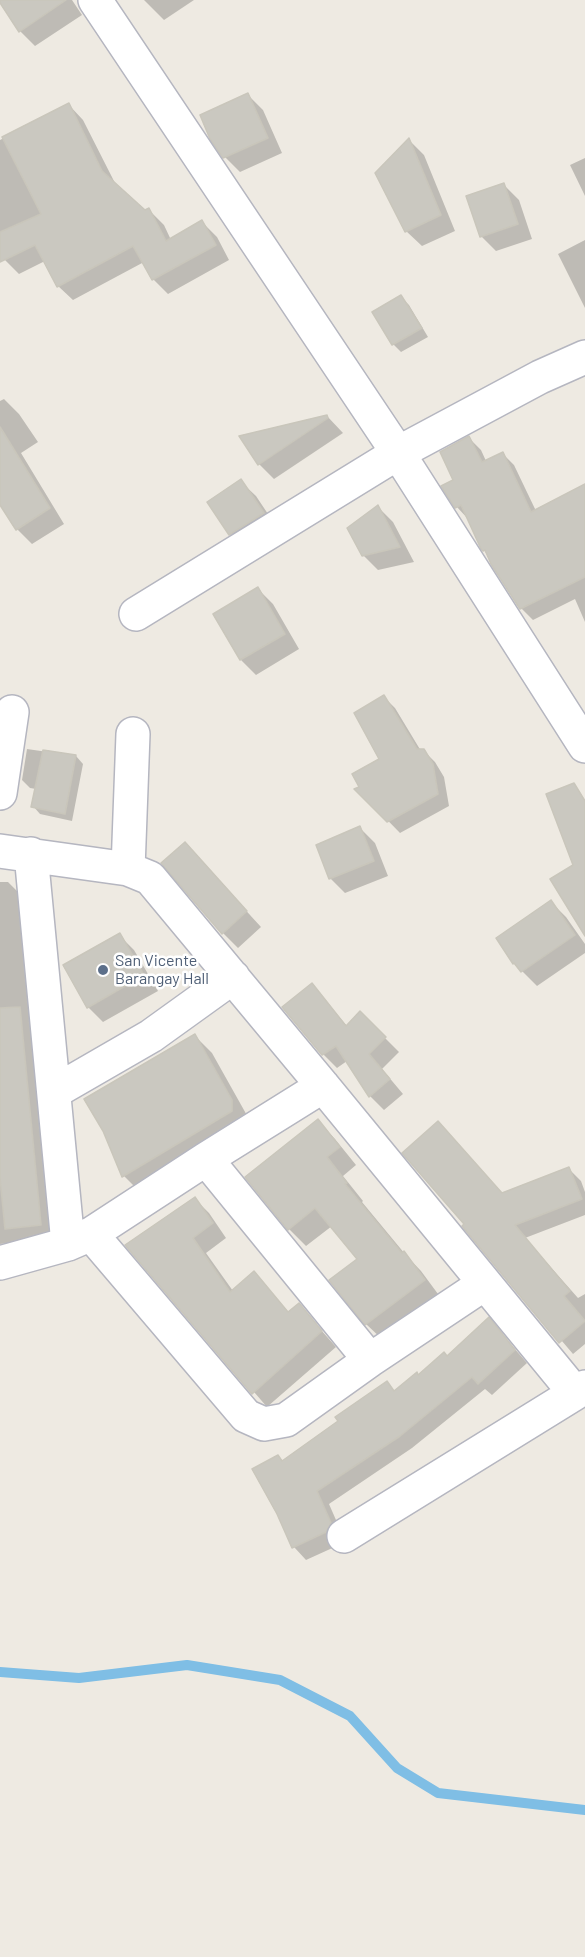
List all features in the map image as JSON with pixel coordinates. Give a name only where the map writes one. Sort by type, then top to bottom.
[{"type":"street","points":[[95,0],[398,453],[585,746]]},
{"type":"street","points":[[136,614],[398,453],[540,377],[585,357]]},
{"type":"street","points":[[0,794],[12,712]]},
{"type":"street","points":[[128,869],[133,734]]},
{"type":"street","points":[[344,1536],[580,1390],[484,1284],[150,878],[128,869],[16,853],[79,1239],[246,1416],[264,1424],[285,1420],[484,1284]]},
{"type":"street","points":[[54,1092],[151,1036],[233,977]]},
{"type":"street","points":[[0,1263],[79,1239],[323,1086]]},
{"type":"street","points":[[206,1159],[370,1360]]},
{"type":"building","points":[[0,0],[66,0],[19,32]]},
{"type":"building","points":[[248,93],[268,138],[223,158],[210,139],[200,115]]},
{"type":"building","points":[[69,103],[102,171],[145,210],[149,208],[166,241],[202,220],[216,245],[152,280],[133,246],[57,287],[35,245],[0,262],[0,232],[41,214],[2,137]]},
{"type":"building","points":[[409,138],[441,215],[405,232],[375,173]]},
{"type":"building","points":[[504,183],[518,224],[480,237],[466,196]]},
{"type":"building","points":[[401,295],[422,328],[392,345],[372,312]]},
{"type":"building","points":[[327,415],[328,418],[258,465],[239,436]]},
{"type":"building","points":[[0,427],[50,508],[16,530],[0,505]]},
{"type":"building","points":[[469,436],[482,462],[503,452],[531,512],[585,484],[585,577],[520,609],[491,564],[485,550],[481,549],[461,505],[455,508],[441,486],[453,480],[440,452]]},
{"type":"building","points":[[241,479],[264,513],[229,535],[207,502]]},
{"type":"building","points":[[378,505],[400,547],[362,556],[347,528]]},
{"type":"building","points":[[258,587],[285,634],[240,660],[213,614]]},
{"type":"building","points":[[384,695],[417,749],[424,749],[433,764],[438,794],[387,822],[354,789],[359,787],[352,774],[379,759],[354,713]]},
{"type":"building","points":[[43,750],[76,755],[65,814],[31,807]]},
{"type":"building","points":[[574,783],[585,801],[585,936],[550,879],[573,865],[546,794]]},
{"type":"building","points":[[360,826],[374,861],[329,879],[316,845]]},
{"type":"building","points":[[185,842],[247,911],[222,934],[161,863]]},
{"type":"building","points":[[551,900],[575,935],[521,972],[496,938]]},
{"type":"building","name":"San Vicente Barangay Hall","points":[[120,933],[144,975],[87,1008],[63,965]]},
{"type":"building","points":[[312,983],[346,1026],[360,1011],[386,1037],[369,1054],[390,1079],[369,1097],[336,1046],[322,1055],[282,1007]]},
{"type":"building","points":[[20,1007],[41,1225],[5,1229],[0,1178],[0,1008]]},
{"type":"building","points":[[195,1034],[232,1100],[232,1111],[122,1177],[103,1131],[84,1099]]},
{"type":"building","points":[[318,1119],[340,1147],[327,1157],[347,1183],[345,1184],[402,1253],[404,1251],[425,1280],[365,1325],[329,1280],[357,1259],[315,1208],[288,1230],[245,1177]]},
{"type":"building","points":[[438,1121],[502,1193],[569,1167],[582,1199],[515,1225],[570,1291],[564,1296],[585,1321],[559,1343],[462,1226],[464,1224],[402,1153]]},
{"type":"building","points":[[195,1197],[213,1223],[193,1238],[230,1292],[254,1271],[288,1312],[299,1303],[322,1331],[252,1394],[125,1245]]},
{"type":"building","points":[[489,1317],[515,1350],[478,1384],[472,1377],[400,1436],[317,1491],[331,1523],[326,1532],[292,1548],[277,1514],[252,1469],[278,1455],[282,1461],[338,1421],[335,1417],[387,1381],[394,1391],[417,1372],[418,1375],[444,1352],[447,1356]]},
{"type":"waterway","points":[[0,1672],[79,1678],[187,1665],[280,1680],[350,1716],[397,1768],[438,1793],[585,1810]]},
{"type":"place","name":"San Vicente Barangay Hall","points":[[103,970]]}]
